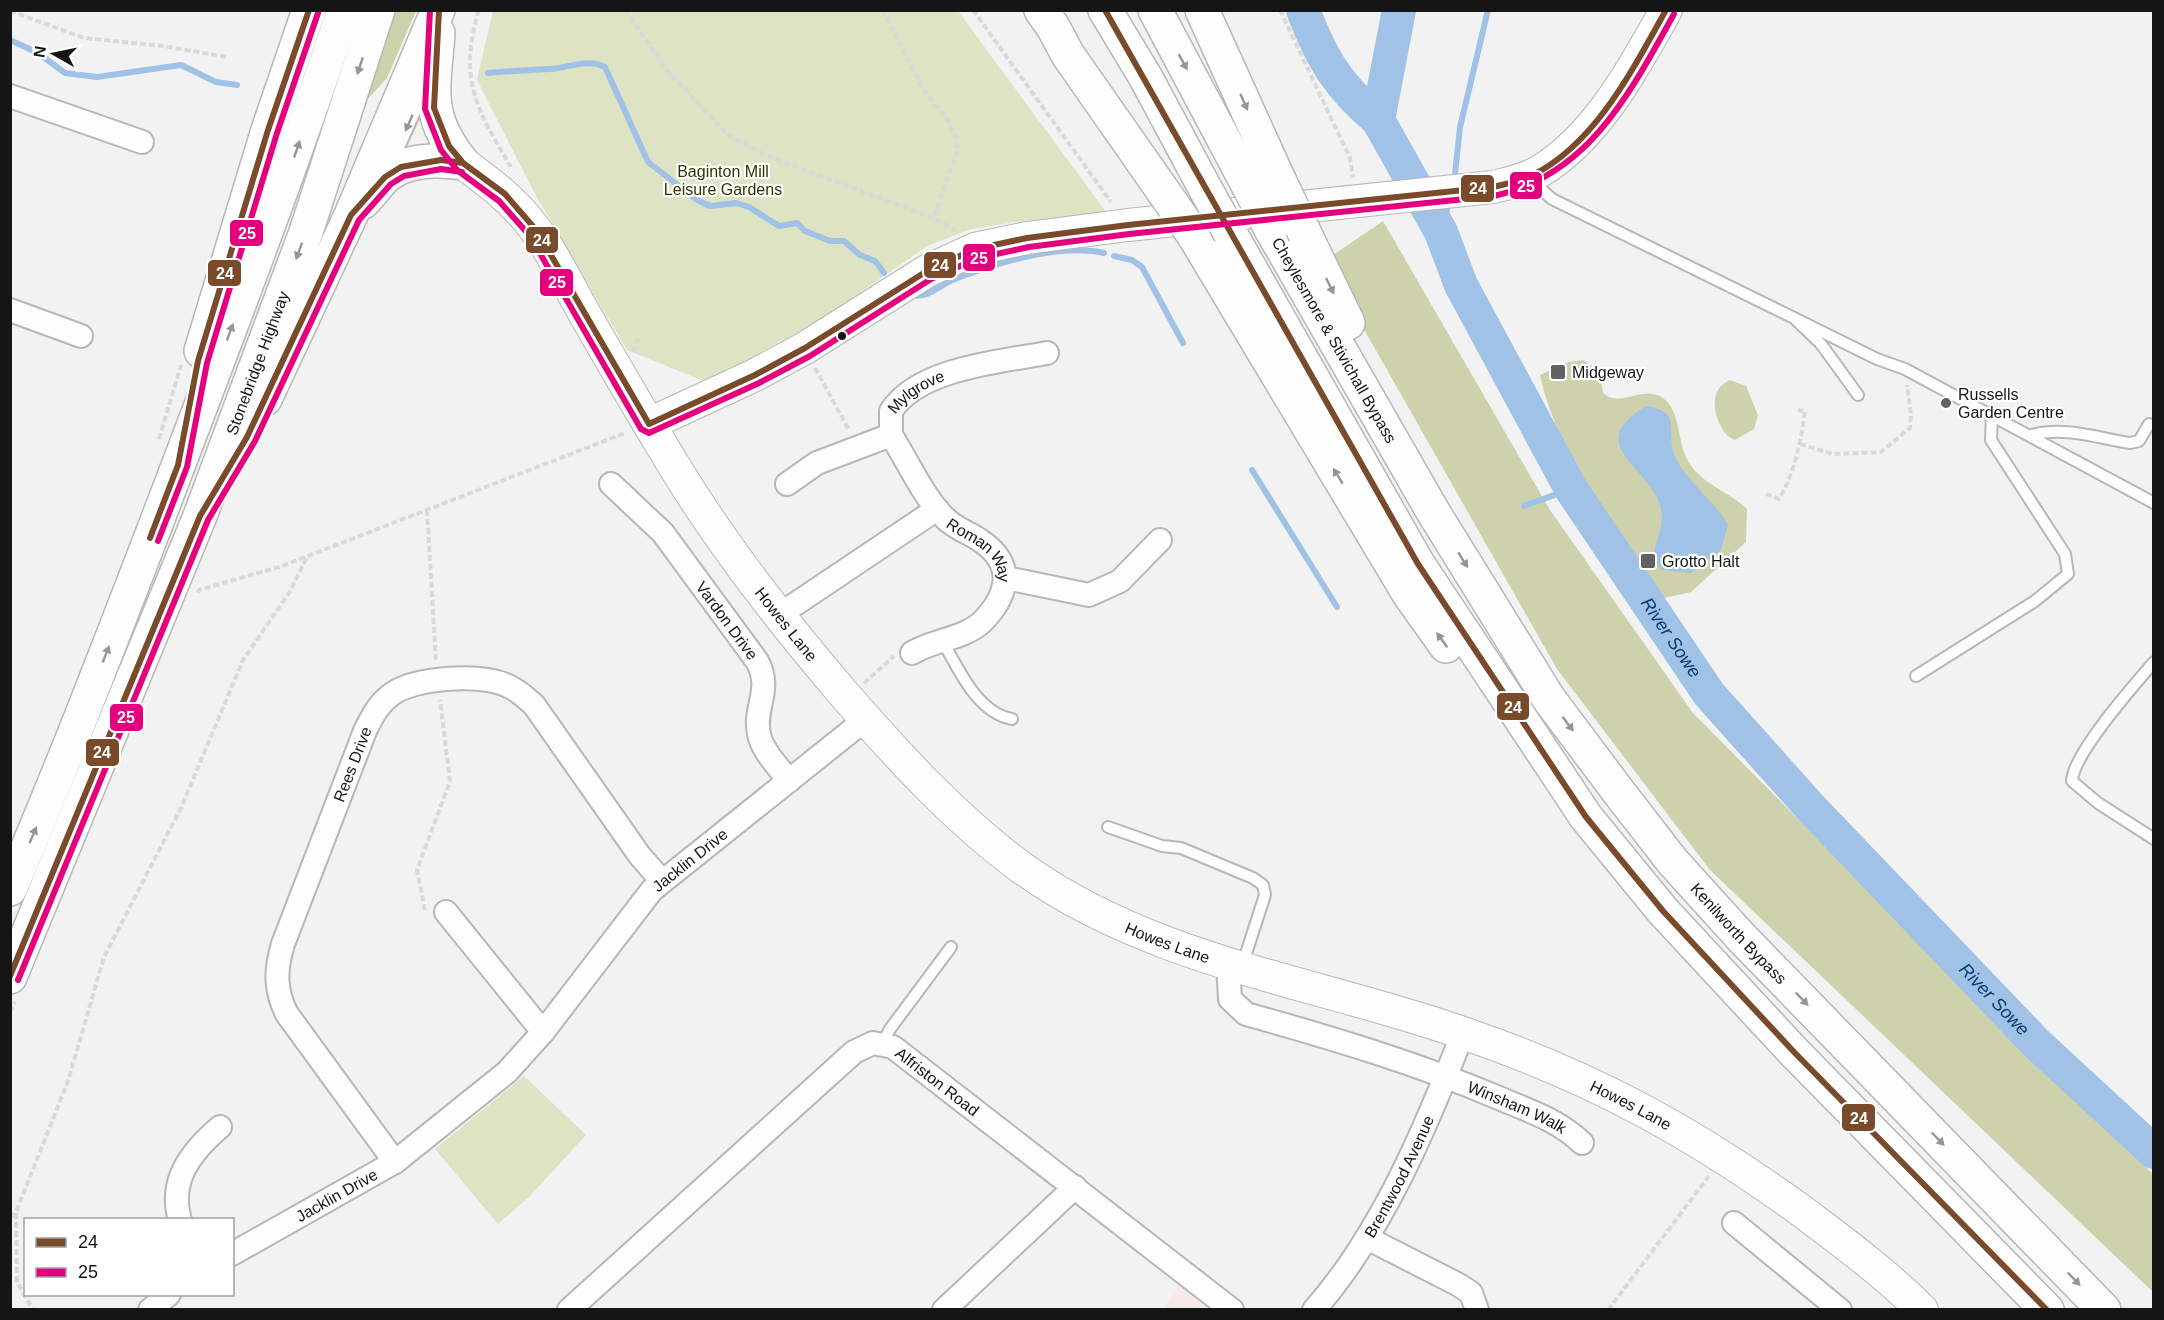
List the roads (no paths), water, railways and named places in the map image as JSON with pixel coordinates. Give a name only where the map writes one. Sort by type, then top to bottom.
[{"type":"highway","points":[[14,876],[73,738],[198,361],[268,130],[309,10]]},
{"type":"highway","points":[[168,453],[291,167],[344,10]]},
{"type":"highway","name":"Stonebridge Highway","points":[[15,984],[200,516],[306,232],[378,10]]},
{"type":"highway","points":[[200,516],[247,437],[351,215],[438,10]]},
{"type":"highway","points":[[438,10],[434,108],[449,146],[463,163]]},
{"type":"highway","points":[[1105,10],[1146,78],[1183,190],[1210,233],[1409,594],[1594,851],[1651,924],[1738,1014],[1794,1052]]},
{"type":"highway","name":"Cheylesmore & Stivichall Bypass","points":[[1155,10],[1264,182],[1271,229],[1432,510]]},
{"type":"highway","points":[[1202,10],[1264,182],[1305,234],[1415,456],[1432,510]]},
{"type":"highway","points":[[1047,19],[1076,49],[1183,190],[1210,233],[1314,383],[1418,564],[1586,817],[1663,911],[1794,1052],[2047,1310]]},
{"type":"highway","points":[[351,215],[385,177],[401,167],[417,162],[441,160],[463,163]]},
{"type":"highway","name":"Kenilworth Bypass","points":[[1432,510],[1549,699],[1673,862],[1741,937],[2104,1310]]},
{"type":"main road","points":[[649,424],[755,375],[805,348],[927,271],[975,249],[1027,238],[1128,225],[1493,187],[1528,177],[1565,153],[1590,128],[1611,100],[1666,10]]},
{"type":"main road","name":"Howes Lane","points":[[463,163],[505,194],[537,231],[649,424],[717,532],[779,615],[857,709],[949,806],[1024,869],[1065,895],[1154,938],[1235,965],[1463,1032],[1563,1070],[1661,1118],[1724,1156],[1888,1276],[1922,1310]]},
{"type":"street","points":[[10,96],[142,142]]},
{"type":"street","points":[[10,310],[81,336]]},
{"type":"street","name":"Mylgrove","points":[[787,484],[818,463],[891,435],[891,411],[910,390],[971,368],[1047,353]]},
{"type":"street","name":"Roman Way","points":[[891,435],[937,509],[946,520],[991,548],[1002,562],[1006,578],[1000,596],[982,623],[923,646],[912,653]]},
{"type":"street","name":"Vardon Drive","points":[[610,484],[663,533],[757,661],[765,680],[759,733],[766,749],[789,781]]},
{"type":"street","name":"Roman Way","points":[[779,615],[937,509]]},
{"type":"street","points":[[1006,578],[1089,595],[1120,581],[1160,540]]},
{"type":"street","name":"Rees Drive","points":[[395,1162],[287,1014],[278,993],[277,969],[283,944],[372,716],[381,704],[405,686],[438,681],[486,680],[508,686],[525,697],[640,856],[662,881]]},
{"type":"street","name":"Jacklin Drive","points":[[234,1253],[395,1162],[507,1072],[543,1032],[662,881],[789,781],[857,709]]},
{"type":"street","points":[[446,912],[543,1032]]},
{"type":"street","name":"Howes Lane","points":[[1235,965],[1230,999],[1236,1008],[1246,1014],[1376,1052],[1446,1076]]},
{"type":"street","name":"Brentwood Avenue","points":[[1314,1310],[1339,1282],[1367,1238],[1446,1076],[1463,1032]]},
{"type":"street","name":"Alfriston Road","points":[[569,1310],[854,1052],[864,1045],[882,1044],[893,1047],[1232,1310]]},
{"type":"street","name":"Winsham Walk","points":[[1446,1076],[1550,1118],[1567,1128],[1582,1143]]},
{"type":"street","points":[[180,1218],[178,1191],[183,1170],[194,1151],[220,1127]]},
{"type":"street","points":[[944,1310],[1075,1187]]},
{"type":"street","points":[[1734,1223],[1840,1310]]},
{"type":"street","points":[[1367,1238],[1460,1285],[1471,1293],[1478,1310]]},
{"type":"street","points":[[150,1310],[168,1296]]},
{"type":"lane","points":[[385,177],[434,70]]},
{"type":"lane","points":[[1528,177],[1552,199],[1877,359],[1905,369],[2032,435],[2154,503]]},
{"type":"lane","points":[[1794,318],[1821,344],[1858,395]]},
{"type":"lane","points":[[1916,676],[2035,601],[2068,574],[2065,554],[1991,440],[1992,414]]},
{"type":"lane","points":[[2032,435],[2063,432],[2130,443],[2139,441],[2149,424]]},
{"type":"lane","points":[[942,640],[964,679],[980,699],[1002,717],[1012,719]]},
{"type":"lane","points":[[2154,662],[2084,752],[2073,770],[2072,780],[2098,803],[2154,839]]},
{"type":"lane","points":[[1108,827],[1162,846],[1181,848],[1253,878],[1263,885],[1265,895],[1235,965]]},
{"type":"lane","points":[[882,1044],[890,1029],[951,947]]},
{"type":"water","points":[[1646,406],[1666,413],[1670,419],[1671,441],[1676,459],[1728,525],[1721,550],[1691,573],[1662,570],[1653,559],[1662,519],[1660,505],[1653,491],[1624,455],[1619,444],[1620,432],[1628,420]]},
{"type":"waterway","points":[[1303,10],[1317,44],[1333,71],[1352,96],[1378,120]]},
{"type":"waterway","name":"River Sowe","points":[[1399,10],[1378,120],[1441,232],[1461,285],[1571,489],[1709,694],[1811,808],[2036,1043],[2154,1152]]},
{"type":"waterway","points":[[1454,183],[1460,127],[1488,10]]},
{"type":"waterway","points":[[10,40],[38,53],[65,73],[97,77],[181,65],[216,82],[237,85]]},
{"type":"waterway","points":[[488,73],[550,69],[584,63],[605,67],[648,162],[697,200],[710,206],[736,203],[749,207],[779,226],[797,223],[805,231],[830,241],[844,241],[860,255],[875,261],[884,273]]},
{"type":"waterway","points":[[1441,232],[1449,202]]},
{"type":"waterway","points":[[909,294],[915,296],[927,294],[971,273],[1028,256],[1068,251],[1104,253]]},
{"type":"waterway","points":[[1114,256],[1132,260],[1142,267],[1183,343]]},
{"type":"waterway","points":[[1252,470],[1337,607]]},
{"type":"waterway","points":[[1524,506],[1571,489]]},
{"type":"place","name":"Midgeway","points":[[1558,372]]},
{"type":"place","name":"Russells Garden Centre","points":[[1946,403]]},
{"type":"place","name":"Grotto Halt","points":[[1648,561]]},
{"type":"park label","name":"Baginton Mill Leisure Gardens","points":[[723,180]]}]
